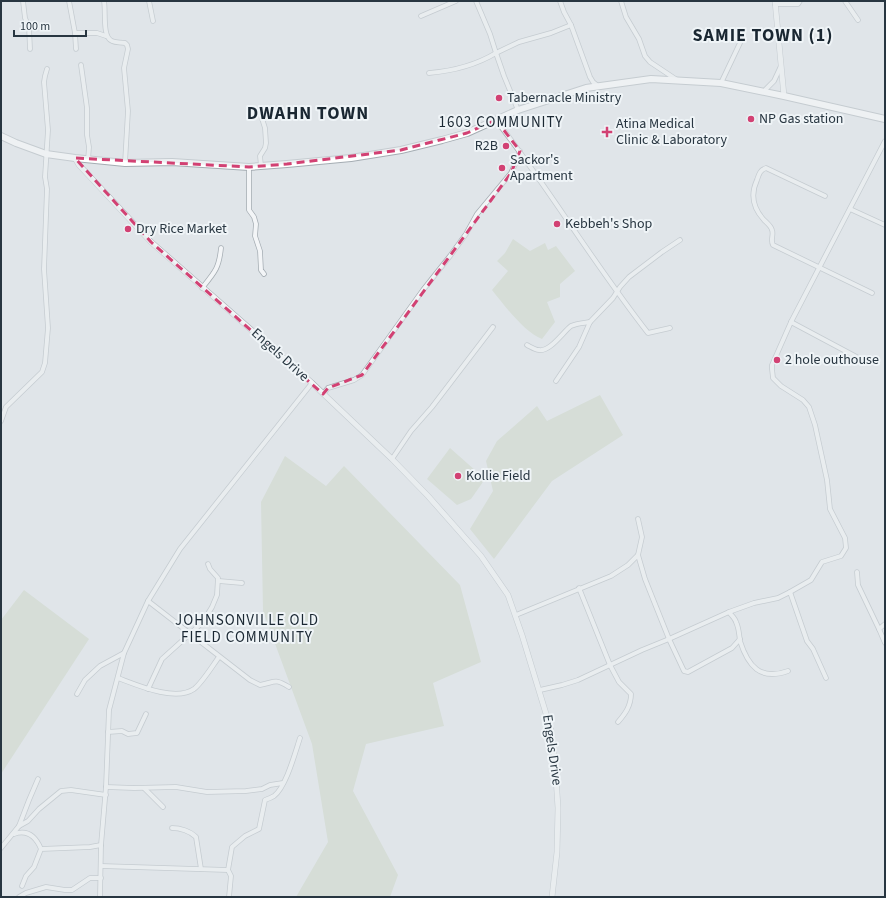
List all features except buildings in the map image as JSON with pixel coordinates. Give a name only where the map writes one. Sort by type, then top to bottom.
[{"type":"main road","points":[[1,136],[46,154],[88,160],[125,163],[172,162],[248,167],[261,166],[351,158],[401,150],[467,133],[518,110],[586,88],[651,79],[721,83],[885,119]]},
{"type":"street","points":[[23,1],[25,18],[29,27],[30,49]]},
{"type":"street","points":[[69,1],[75,33],[76,49]]},
{"type":"street","points":[[104,1],[106,12],[106,36],[110,41],[125,43],[128,49],[124,68],[128,111],[125,163]]},
{"type":"street","points":[[150,1],[153,21]]},
{"type":"street","points":[[421,16],[456,1]]},
{"type":"street","points":[[476,1],[518,110]]},
{"type":"street","points":[[560,1],[571,25],[590,77],[598,86]]},
{"type":"street","points":[[621,1],[626,17],[639,39],[645,56],[650,62],[677,80]]},
{"type":"street","points":[[784,96],[775,3],[798,4],[800,1]]},
{"type":"street","points":[[845,1],[858,20]]},
{"type":"street","points":[[429,73],[448,71],[479,62],[518,42],[551,33],[571,25]]},
{"type":"street","points":[[75,33],[106,36]]},
{"type":"street","points":[[721,83],[740,43]]},
{"type":"street","points":[[81,65],[87,108],[86,135],[89,147],[88,160]]},
{"type":"street","points":[[763,92],[774,82],[781,66]]},
{"type":"street","points":[[1,421],[6,407],[42,372],[45,363],[48,328],[44,268],[48,189],[45,177],[48,130],[44,76],[47,69]]},
{"type":"street","points":[[258,109],[265,128],[266,143],[260,156],[261,166]]},
{"type":"street","points":[[496,120],[520,151],[617,293],[648,334],[670,328]]},
{"type":"street","points":[[540,690],[578,680],[729,612],[754,603],[778,598],[811,580],[822,562],[841,556],[846,548],[844,538],[830,509],[827,480],[815,425],[809,408],[802,400],[781,386],[773,378],[772,365],[791,322],[885,141]]},
{"type":"street","points":[[323,394],[328,388],[354,380],[362,375],[423,290],[466,234],[477,214],[511,173],[520,151]]},
{"type":"street","name":"Engels Drive","points":[[75,158],[84,170],[151,242],[312,383],[392,459],[428,496],[481,556],[508,595],[540,690],[551,730],[558,808],[557,852],[552,897]]},
{"type":"street","points":[[248,167],[248,207],[256,224],[255,236],[260,251],[261,270],[264,274]]},
{"type":"street","points":[[825,196],[766,168],[761,171],[752,196],[757,212],[771,227],[773,232],[773,245],[872,293]]},
{"type":"street","points":[[850,209],[885,225]]},
{"type":"street","points":[[556,381],[579,347],[590,322],[613,298],[620,287],[629,277],[680,240]]},
{"type":"street","points":[[202,288],[215,272],[220,262],[221,248]]},
{"type":"street","points":[[528,345],[538,350],[543,350],[553,344],[572,326],[590,322]]},
{"type":"street","points":[[791,322],[866,362]]},
{"type":"street","points":[[392,459],[411,431],[432,407],[493,327]]},
{"type":"street","points":[[100,897],[101,845],[106,794],[109,710],[124,653],[148,601],[180,549],[312,383]]},
{"type":"street","points":[[638,519],[642,536],[638,555],[645,579],[669,639],[684,671],[688,672],[732,648],[740,639]]},
{"type":"street","points":[[516,615],[611,576],[628,565],[638,555]]},
{"type":"street","points":[[148,689],[162,659],[203,622],[212,607],[217,595],[216,589],[219,581],[208,564]]},
{"type":"street","points":[[857,572],[858,585],[885,642]]},
{"type":"street","points":[[219,581],[242,583]]},
{"type":"street","points":[[579,588],[610,665],[619,682],[631,694],[627,711],[618,722]]},
{"type":"street","points":[[790,592],[807,641],[813,649],[826,678]]},
{"type":"street","points":[[148,601],[250,680],[260,685],[278,681],[289,687]]},
{"type":"street","points":[[729,612],[739,628],[740,639],[746,656],[756,670],[768,675],[788,671]]},
{"type":"street","points":[[879,629],[885,624]]},
{"type":"street","points":[[77,694],[84,680],[100,666],[124,653]]},
{"type":"street","points":[[118,678],[148,689],[171,693],[187,692],[195,688],[219,657]]},
{"type":"street","points":[[108,732],[122,731],[128,734],[138,733],[146,714]]},
{"type":"street","points":[[229,897],[231,876],[228,870],[232,847],[245,836],[259,829],[265,800],[274,796],[283,783],[289,771],[300,738]]},
{"type":"street","points":[[1,848],[19,826],[28,800],[38,779]]},
{"type":"street","points":[[106,787],[176,787],[208,792],[262,790],[270,785],[283,783]]},
{"type":"street","points":[[144,788],[163,807]]},
{"type":"street","points":[[19,826],[28,821],[61,790],[106,794]]},
{"type":"street","points":[[172,828],[179,828],[193,834],[196,837],[201,870]]},
{"type":"street","points":[[13,834],[22,831],[28,834],[37,840],[41,849],[34,867],[26,876],[22,886]]},
{"type":"street","points":[[41,849],[90,847],[101,845]]},
{"type":"street","points":[[100,866],[228,870]]},
{"type":"street","points":[[19,897],[46,887],[72,890],[90,878],[100,878]]},
{"type":"highlighted area","points":[[496,120],[520,151],[511,173],[362,375],[328,388],[323,394],[151,242],[75,158],[249,167],[287,164],[401,150],[467,133]]},
{"type":"green space","points":[[513,239],[530,251],[545,243],[548,250],[556,246],[575,271],[560,284],[560,297],[547,302],[555,322],[542,339],[535,336],[522,325],[492,290],[508,271],[497,261],[505,253]]},
{"type":"green space","points":[[600,395],[623,435],[552,481],[494,559],[470,529],[493,491],[486,461],[497,441],[537,406],[547,421]]},
{"type":"green space","points":[[450,448],[485,479],[471,499],[457,505],[427,479]]},
{"type":"green space","points":[[285,456],[326,486],[344,466],[460,585],[481,662],[433,683],[444,726],[366,744],[353,791],[398,875],[390,897],[296,897],[328,842],[312,744],[263,611],[261,502]]},
{"type":"green space","points":[[24,590],[89,639],[1,774],[1,620]]},
{"type":"place","name":"Tabernacle Ministry","points":[[499,98]]},
{"type":"place","name":"NP Gas station","points":[[751,119]]},
{"type":"place","name":"Atina Medical Clinic & Laboratory","points":[[607,132]]},
{"type":"place","name":"R2B","points":[[506,146]]},
{"type":"place","name":"Sackor's Apartment","points":[[502,168]]},
{"type":"place","name":"Kebbeh's Shop","points":[[557,224]]},
{"type":"place","name":"Dry Rice Market","points":[[128,229]]},
{"type":"place","name":"2 hole outhouse","points":[[777,360]]},
{"type":"place","name":"Kollie Field","points":[[458,476]]},
{"type":"district","name":"SAMIE TOWN (1)","points":[[763,35]]},
{"type":"district","name":"DWAHN TOWN","points":[[308,113]]},
{"type":"district","name":"1603 COMMUNITY","points":[[501,122]]},
{"type":"district","name":"JOHNSONVILLE OLD FIELD COMMUNITY","points":[[247,628]]}]
